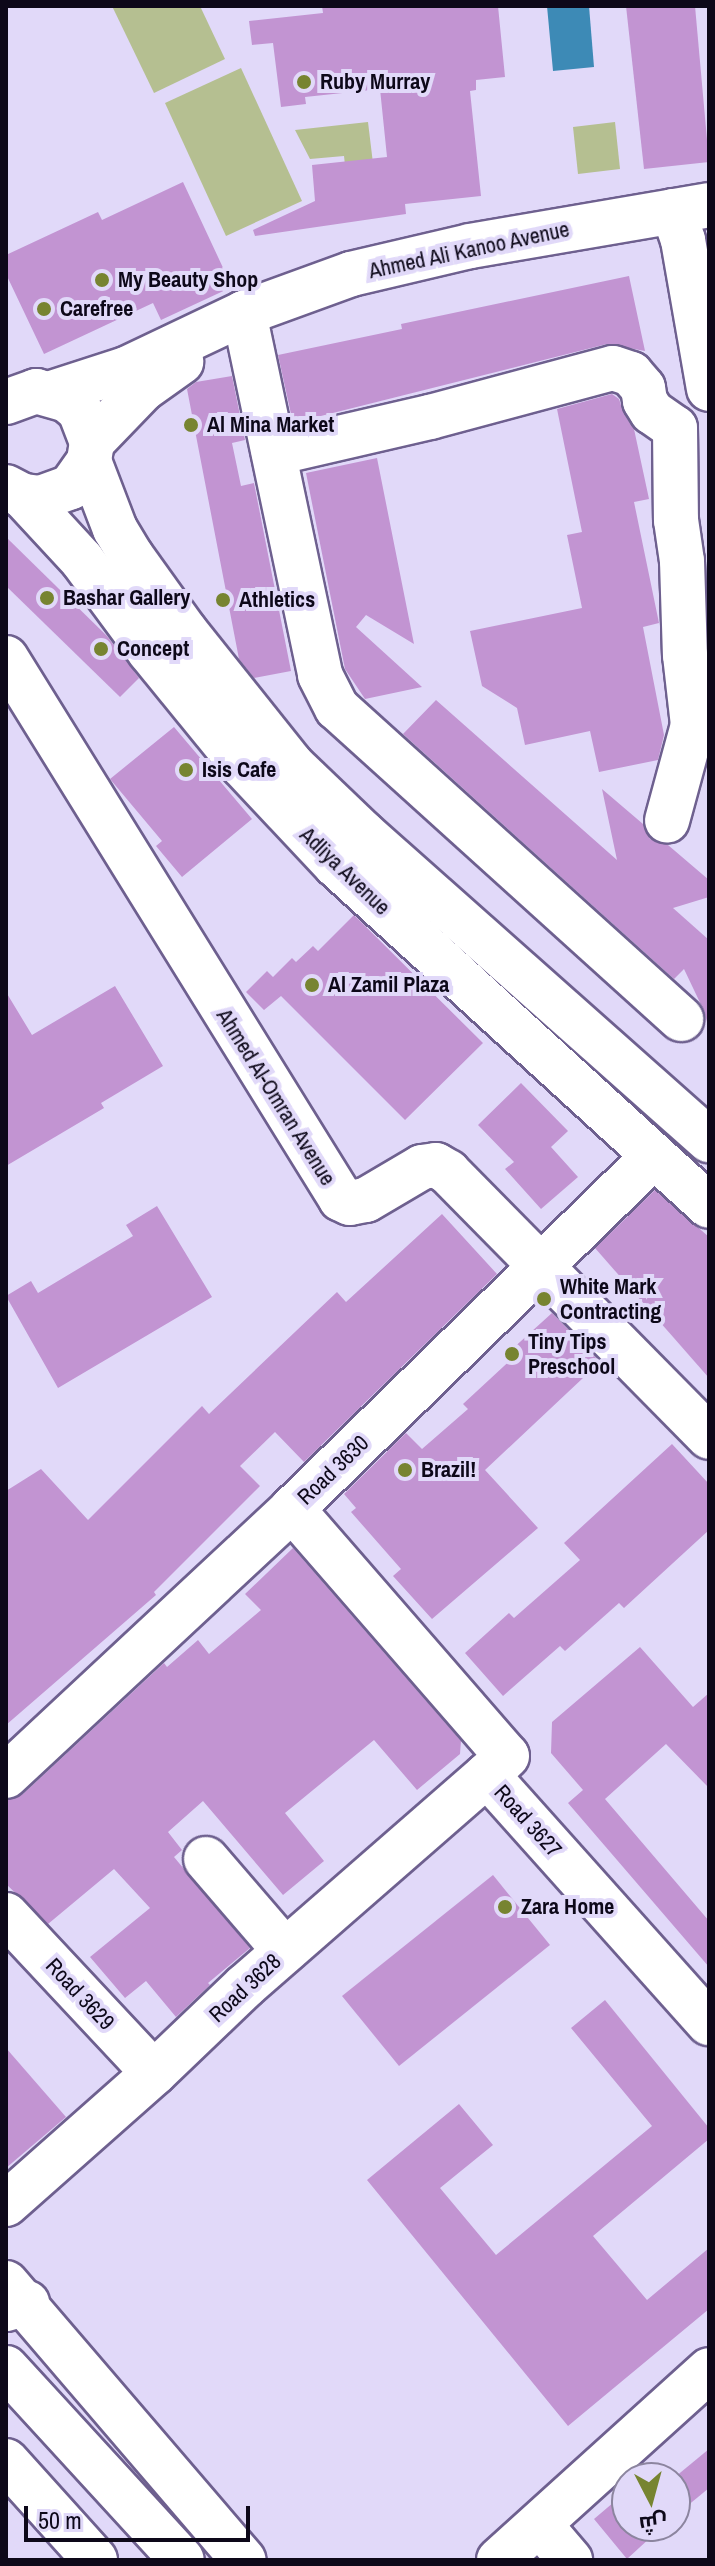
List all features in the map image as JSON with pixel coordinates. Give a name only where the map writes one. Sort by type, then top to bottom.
[{"type":"street","points":[[694,207],[709,287]]},
{"type":"street","points":[[694,207],[683,240],[709,389]]},
{"type":"street","name":"Ahmed Ali Kanoo Avenue","points":[[6,402],[36,391],[52,393],[126,369],[302,289],[409,259],[694,207]]},
{"type":"street","points":[[240,315],[274,453],[320,675],[337,708],[681,1019]]},
{"type":"street","name":"Ahmed Ali Kanoo Avenue","points":[[12,491],[40,498],[71,487],[90,451],[143,389],[240,315]]},
{"type":"street","points":[[274,453],[430,417],[613,368],[631,374],[643,388],[645,401],[652,412],[692,424],[676,520],[682,561],[685,647],[693,725],[667,821]]},
{"type":"street","name":"Adliya Avenue","points":[[52,393],[80,411],[115,529],[132,557],[185,631],[291,764],[363,833],[709,1140]]},
{"type":"street","name":"Adliya Avenue","points":[[12,491],[82,560],[150,652],[242,765],[336,865],[709,1206]]},
{"type":"street","name":"Ahmed Al-Omran Avenue","points":[[6,658],[341,1199],[350,1203],[366,1200],[422,1167],[436,1165],[448,1172],[709,1437]]},
{"type":"street","name":"Road 3630","points":[[6,1776],[292,1509],[543,1268],[653,1157]]},
{"type":"street","name":"Road 3627","points":[[292,1509],[507,1756],[487,1775],[709,2023]]},
{"type":"street","name":"Road 3628","points":[[6,2204],[285,1951],[487,1775]]},
{"type":"street","points":[[206,1859],[285,1951]]},
{"type":"street","name":"Road 3629","points":[[6,1915],[154,2073]]},
{"type":"street","points":[[13,2298],[243,2560]]},
{"type":"street","points":[[6,2368],[182,2560]]},
{"type":"street","points":[[499,2560],[541,2526],[709,2370]]},
{"type":"street","points":[[6,2461],[95,2560]]},
{"type":"street","points":[[541,2526],[570,2560]]},
{"type":"green space","points":[[112,6],[200,6],[225,59],[154,93]]},
{"type":"green space","points":[[241,68],[302,201],[226,236],[165,103]]},
{"type":"green space","points":[[368,122],[375,180],[347,183],[344,156],[310,159],[295,130]]},
{"type":"green space","points":[[615,122],[620,169],[578,174],[573,127]]},
{"type":"water","points":[[547,6],[589,6],[594,67],[553,71]]},
{"type":"building","points":[[322,6],[498,6],[505,77],[476,80],[476,90],[470,91],[481,196],[405,204],[406,214],[255,236],[253,230],[315,201],[312,165],[387,157],[380,89],[305,97],[306,104],[281,107],[273,43],[252,45],[249,21],[323,13]]},
{"type":"building","points":[[626,6],[695,6],[709,162],[644,169]]},
{"type":"building","points":[[183,182],[232,287],[161,320],[153,303],[44,354],[6,274],[6,255],[98,212],[102,220]]},
{"type":"building","points":[[629,276],[645,351],[607,344],[293,423],[278,355],[402,329],[401,324]]},
{"type":"building","points":[[232,376],[245,440],[232,443],[241,486],[254,483],[291,671],[254,678],[239,659],[187,389],[196,382]]},
{"type":"building","points":[[612,394],[619,399],[634,429],[649,499],[634,502],[659,623],[643,627],[664,735],[658,760],[599,772],[590,731],[525,745],[517,708],[482,686],[470,631],[582,608],[567,535],[582,532],[557,409]]},
{"type":"building","points":[[377,458],[414,644],[366,615],[356,627],[422,687],[365,699],[345,669],[306,473]]},
{"type":"building","points":[[6,537],[107,636],[139,678],[120,697],[6,586]]},
{"type":"building","points":[[436,700],[617,860],[602,789],[643,824],[650,839],[668,845],[709,880],[709,897],[673,908],[709,940],[709,1029],[684,969],[674,979],[403,734]]},
{"type":"building","points":[[174,727],[252,819],[182,877],[156,846],[162,841],[110,779]]},
{"type":"building","points":[[354,915],[483,1043],[405,1120],[281,996],[264,1010],[246,992],[267,971],[273,977],[292,958],[296,962],[313,946],[318,951]]},
{"type":"building","points":[[115,986],[163,1066],[101,1103],[104,1108],[6,1166],[6,992],[32,1035]]},
{"type":"building","points":[[521,1083],[568,1131],[551,1147],[578,1177],[541,1209],[505,1169],[514,1162],[478,1125]]},
{"type":"building","points":[[655,1190],[709,1237],[709,1378],[595,1248]]},
{"type":"building","points":[[157,1206],[212,1297],[58,1388],[6,1296],[31,1281],[38,1293],[133,1236],[126,1225]]},
{"type":"building","points":[[442,1214],[497,1274],[304,1462],[275,1432],[240,1466],[260,1486],[154,1592],[156,1595],[6,1725],[6,1491],[41,1469],[88,1520],[202,1406],[209,1414],[337,1292],[346,1302]]},
{"type":"building","points":[[552,1313],[600,1362],[485,1470],[538,1528],[432,1619],[393,1576],[401,1569],[351,1512],[356,1508],[344,1494],[406,1433],[422,1449],[468,1409],[463,1404],[515,1356],[510,1351]]},
{"type":"building","points":[[672,1444],[709,1484],[709,1530],[624,1608],[619,1603],[565,1651],[560,1646],[503,1696],[465,1653],[509,1613],[514,1618],[580,1560],[564,1543]]},
{"type":"building","points":[[293,1548],[461,1741],[460,1754],[417,1790],[374,1740],[285,1813],[324,1861],[283,1895],[203,1801],[168,1832],[182,1850],[174,1857],[250,1948],[208,1983],[210,1985],[176,2017],[146,1981],[125,1998],[90,1957],[150,1908],[114,1869],[48,1924],[6,1884],[6,1800],[23,1794],[164,1663],[167,1667],[198,1640],[209,1654],[261,1610],[245,1594]]},
{"type":"building","points":[[640,1647],[693,1707],[709,1693],[709,1788],[666,1744],[605,1799],[709,1921],[709,1967],[568,1803],[583,1790],[551,1753],[552,1722]]},
{"type":"building","points":[[493,1875],[550,1945],[399,2066],[342,1996]]},
{"type":"building","points":[[605,2000],[709,2128],[709,2139],[593,2236],[647,2300],[709,2248],[709,2309],[568,2426],[367,2180],[459,2104],[493,2145],[440,2188],[496,2255],[652,2126],[571,2028]]},
{"type":"building","points":[[6,2048],[66,2117],[6,2168]]},
{"type":"building","points":[[709,2449],[709,2488],[691,2503],[691,2464]]},
{"type":"building","points":[[611,2505],[611,2540],[594,2519]]},
{"type":"building","points":[[613,2542],[646,2542],[627,2559]]},
{"type":"place","name":"Ruby Murray","points":[[304,82]]},
{"type":"place","name":"My Beauty Shop","points":[[102,280]]},
{"type":"place","name":"Carefree","points":[[44,309]]},
{"type":"place","name":"Al Mina Market","points":[[191,425]]},
{"type":"place","name":"Bashar Gallery","points":[[47,598]]},
{"type":"place","name":"Athletics","points":[[223,600]]},
{"type":"place","name":"Concept","points":[[101,649]]},
{"type":"place","name":"Isis Cafe","points":[[186,770]]},
{"type":"place","name":"Al Zamil Plaza","points":[[312,985]]},
{"type":"place","name":"White Mark Contracting","points":[[544,1299]]},
{"type":"place","name":"Tiny Tips Preschool","points":[[512,1354]]},
{"type":"place","name":"Brazil!","points":[[405,1470]]},
{"type":"place","name":"Zara Home","points":[[505,1907]]}]
